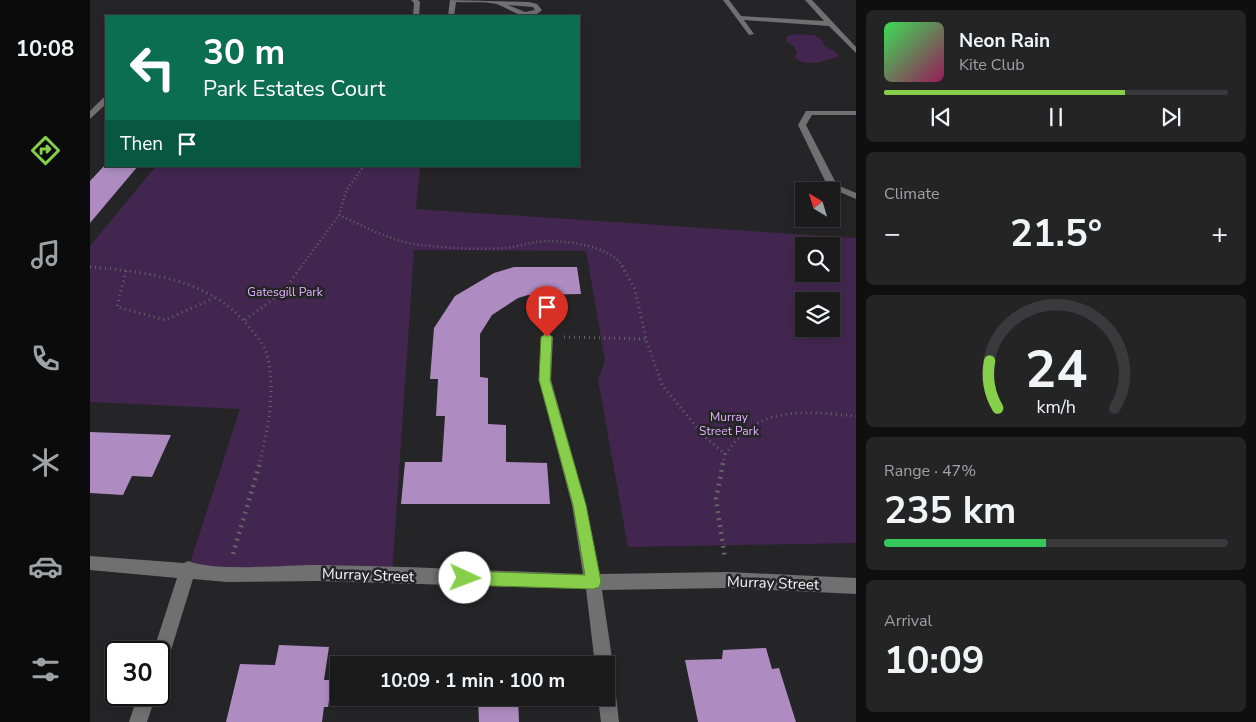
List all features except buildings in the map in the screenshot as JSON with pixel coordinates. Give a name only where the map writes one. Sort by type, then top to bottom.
[{"type":"street","points":[[414,0],[417,2],[416,15]]},
{"type":"street","points":[[451,15],[453,0],[528,4],[535,5],[539,10],[528,15],[520,14],[501,4]]},
{"type":"street","points":[[726,0],[751,34]]},
{"type":"street","points":[[808,0],[856,51]]},
{"type":"street","points":[[740,18],[832,24]]},
{"type":"street","points":[[90,116],[105,101]]},
{"type":"street","points":[[855,194],[842,192],[833,187],[802,125],[809,113],[856,113]]},
{"type":"street","points":[[547,337],[545,380],[579,505],[593,582],[603,656]]},
{"type":"street","name":"Murray Street","points":[[90,563],[188,569],[227,574],[318,573],[593,582],[728,580],[856,586]]},
{"type":"street","points":[[165,641],[188,569]]},
{"type":"street","points":[[138,722],[143,706]]},
{"type":"street","points":[[608,706],[610,722]]},
{"type":"path","points":[[245,320],[282,293],[339,215],[347,189],[363,167]]},
{"type":"path","points":[[339,215],[389,238],[419,245],[465,249],[507,248],[536,242],[568,243],[594,247],[619,260],[635,289],[646,339],[662,385],[703,435],[725,454]]},
{"type":"path","points":[[90,267],[153,274],[190,286],[224,304],[245,320],[266,350],[272,393],[256,480],[227,574]]},
{"type":"path","points":[[126,272],[117,307],[165,320],[214,298]]},
{"type":"path","points":[[547,337],[646,339]]},
{"type":"path","points":[[728,580],[716,499],[725,454],[752,426],[782,415],[814,412],[856,416]]},
{"type":"green space","points":[[797,34],[814,35],[823,41],[824,46],[836,52],[838,57],[815,63],[799,61],[795,57],[797,53],[794,46],[786,42],[787,36]]},
{"type":"green space","points":[[155,167],[420,167],[416,209],[856,238],[856,543],[628,547],[598,380],[605,360],[586,251],[414,250],[392,576],[188,569],[240,409],[90,402],[90,246]]},
{"type":"route","points":[[465,578],[593,582],[579,505],[545,380],[547,337]]},
{"type":"park label","name":"Gatesgill Park","points":[[285,292]]},
{"type":"park label","name":"Murray Street Park","points":[[729,424]]}]
